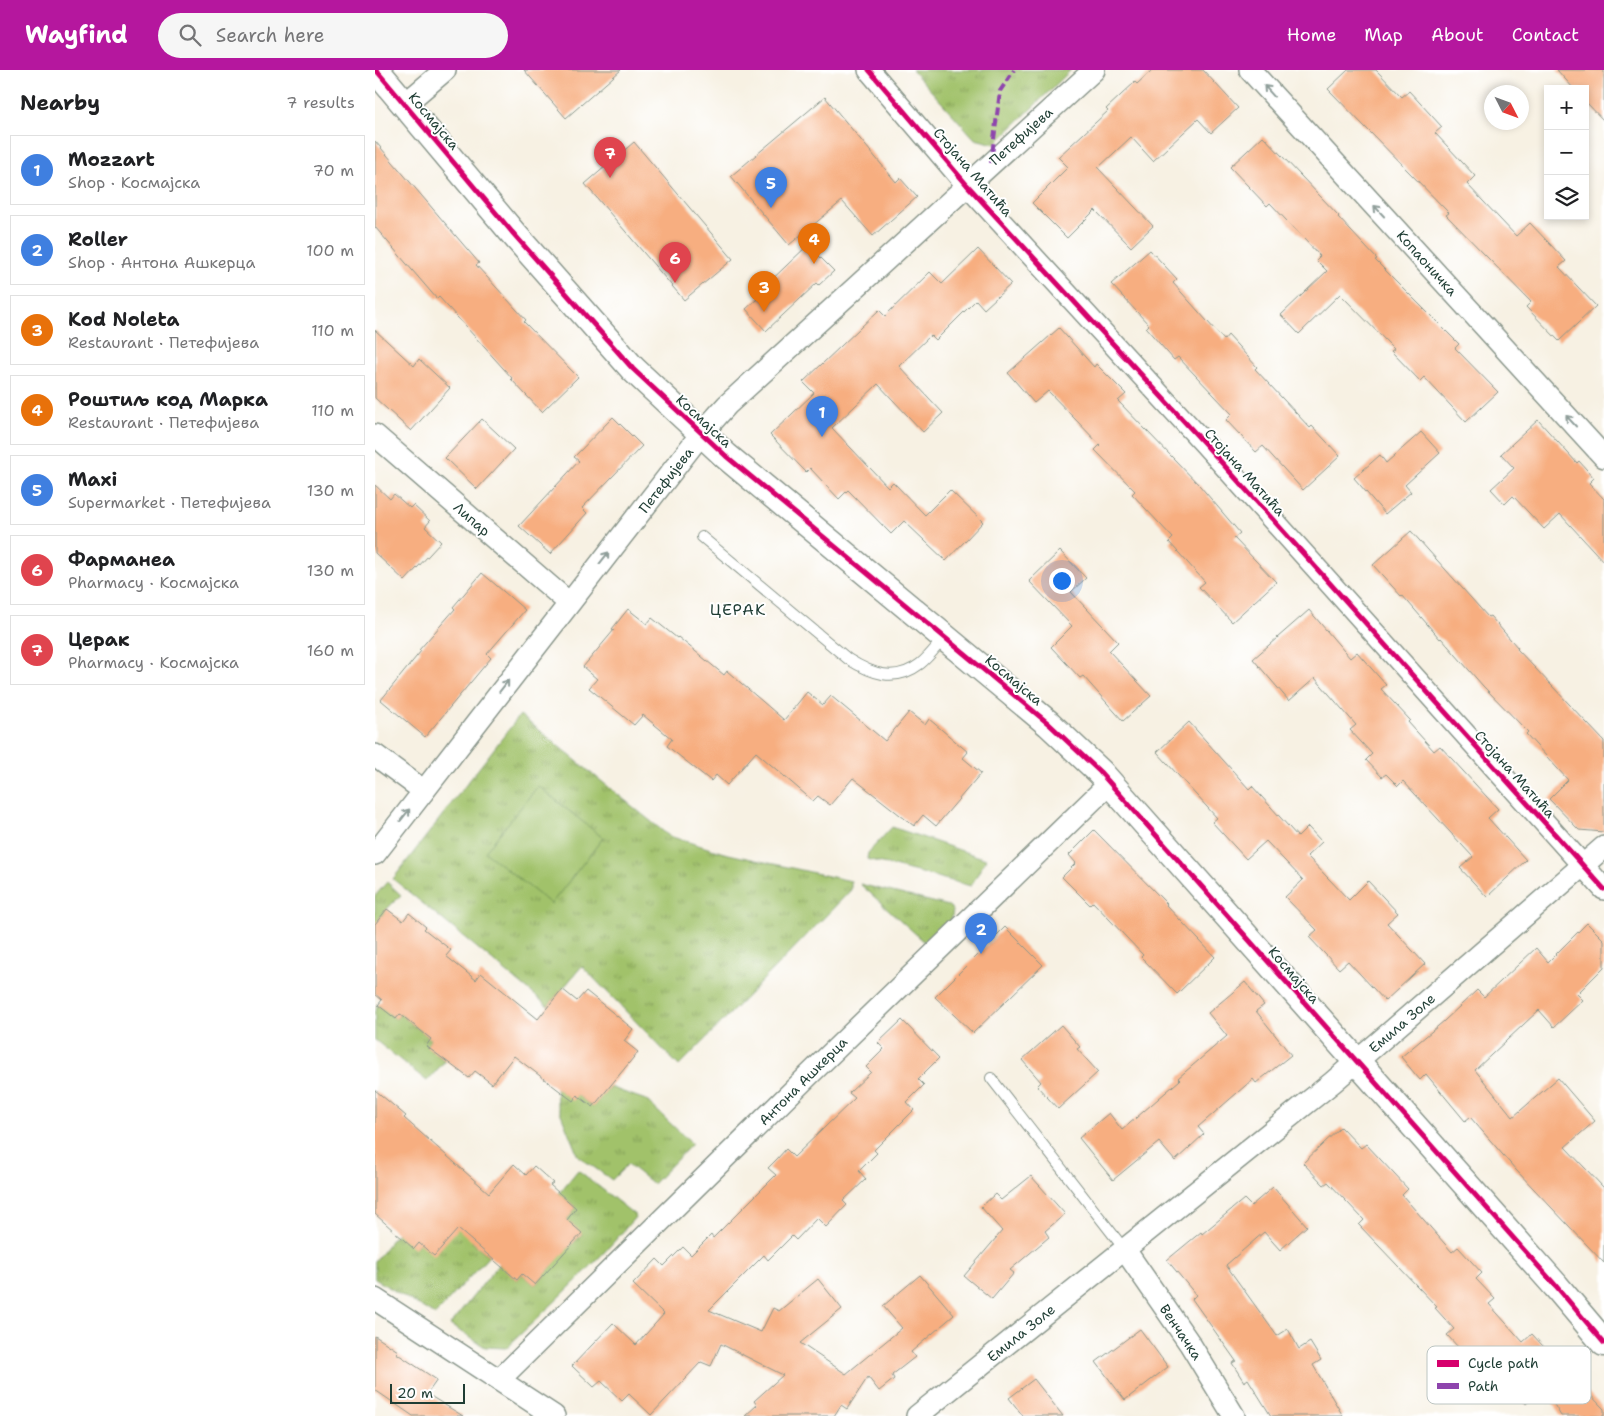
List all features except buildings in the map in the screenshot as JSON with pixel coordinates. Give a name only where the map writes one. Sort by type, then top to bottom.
[{"type":"street","name":"Космајска","points":[[376,70],[512,232],[633,369],[726,456],[1049,724],[1110,783],[1556,1286],[1604,1343]]},
{"type":"street","points":[[405,104],[445,70]]},
{"type":"street","name":"Стојана Матића","points":[[869,70],[967,185],[1231,474],[1604,890]]},
{"type":"street","name":"Петефијева","points":[[375,854],[701,434],[727,405],[1094,70]]},
{"type":"street","name":"Копаоничка","points":[[1250,70],[1604,457]]},
{"type":"street","name":"Липар","points":[[375,435],[569,603]]},
{"type":"street","points":[[375,755],[424,791]]},
{"type":"street","name":"Антона Ашкерца","points":[[499,1380],[876,1009],[1110,783]]},
{"type":"street","name":"Емила Золе","points":[[923,1414],[1356,1062],[1604,846]]},
{"type":"street","name":"Венчачка","points":[[1125,1250],[1189,1344],[1233,1416]]},
{"type":"street","points":[[375,1299],[553,1416]]},
{"type":"lane","points":[[702,537],[848,659],[866,671],[878,674],[896,674],[908,671],[921,663],[945,638]]},
{"type":"lane","points":[[991,1078],[1125,1250]]},
{"type":"green space","points":[[912,70],[1071,70],[995,144],[975,139]]},
{"type":"green space","points":[[520,715],[669,836],[724,853],[851,881],[851,890],[679,1066],[582,966],[548,1006],[393,879]]},
{"type":"green space","points":[[538,786],[603,838],[551,904],[485,852]]},
{"type":"green space","points":[[892,827],[986,859],[971,886],[867,859],[868,853]]},
{"type":"green space","points":[[387,882],[401,895],[375,924],[375,896]]},
{"type":"green space","points":[[860,884],[949,906],[953,910],[952,916],[944,930],[928,945]]},
{"type":"green space","points":[[378,1005],[396,1019],[400,1014],[431,1039],[426,1046],[445,1061],[427,1081],[375,1040],[375,1011]]},
{"type":"green space","points":[[609,1087],[646,1100],[692,1144],[653,1184],[628,1164],[612,1180],[578,1156],[557,1104],[556,1088],[573,1100],[577,1095],[593,1107]]},
{"type":"green space","points":[[578,1170],[636,1216],[590,1268],[506,1348],[485,1347],[450,1325],[499,1264],[517,1280],[522,1274],[535,1285],[552,1266],[556,1237],[569,1248],[582,1234],[567,1220],[576,1208],[559,1193]]},
{"type":"green space","points":[[428,1218],[481,1232],[472,1242],[489,1256],[435,1315],[375,1279],[375,1261],[397,1233],[415,1248],[419,1243]]},
{"type":"marked path","points":[[991,163],[1000,91],[1014,70]]},
{"type":"cycle path","points":[[376,70],[512,232],[633,369],[726,456],[1049,724],[1100,772],[1556,1286],[1604,1343]]},
{"type":"cycle path","points":[[869,70],[967,185],[1205,444],[1604,889]]},
{"type":"place","name":"Церак","points":[[610,178]]},
{"type":"place","name":"Maxi","points":[[771,208]]},
{"type":"place","name":"Роштиљ код Марка","points":[[814,264]]},
{"type":"place","name":"Фарманеа","points":[[675,283]]},
{"type":"place","name":"Kod Noleta","points":[[764,312]]},
{"type":"place","name":"Mozzart","points":[[822,437]]},
{"type":"place","name":"Roller","points":[[981,954]]},
{"type":"district","name":"ЦЕРАК","points":[[738,609]]}]
